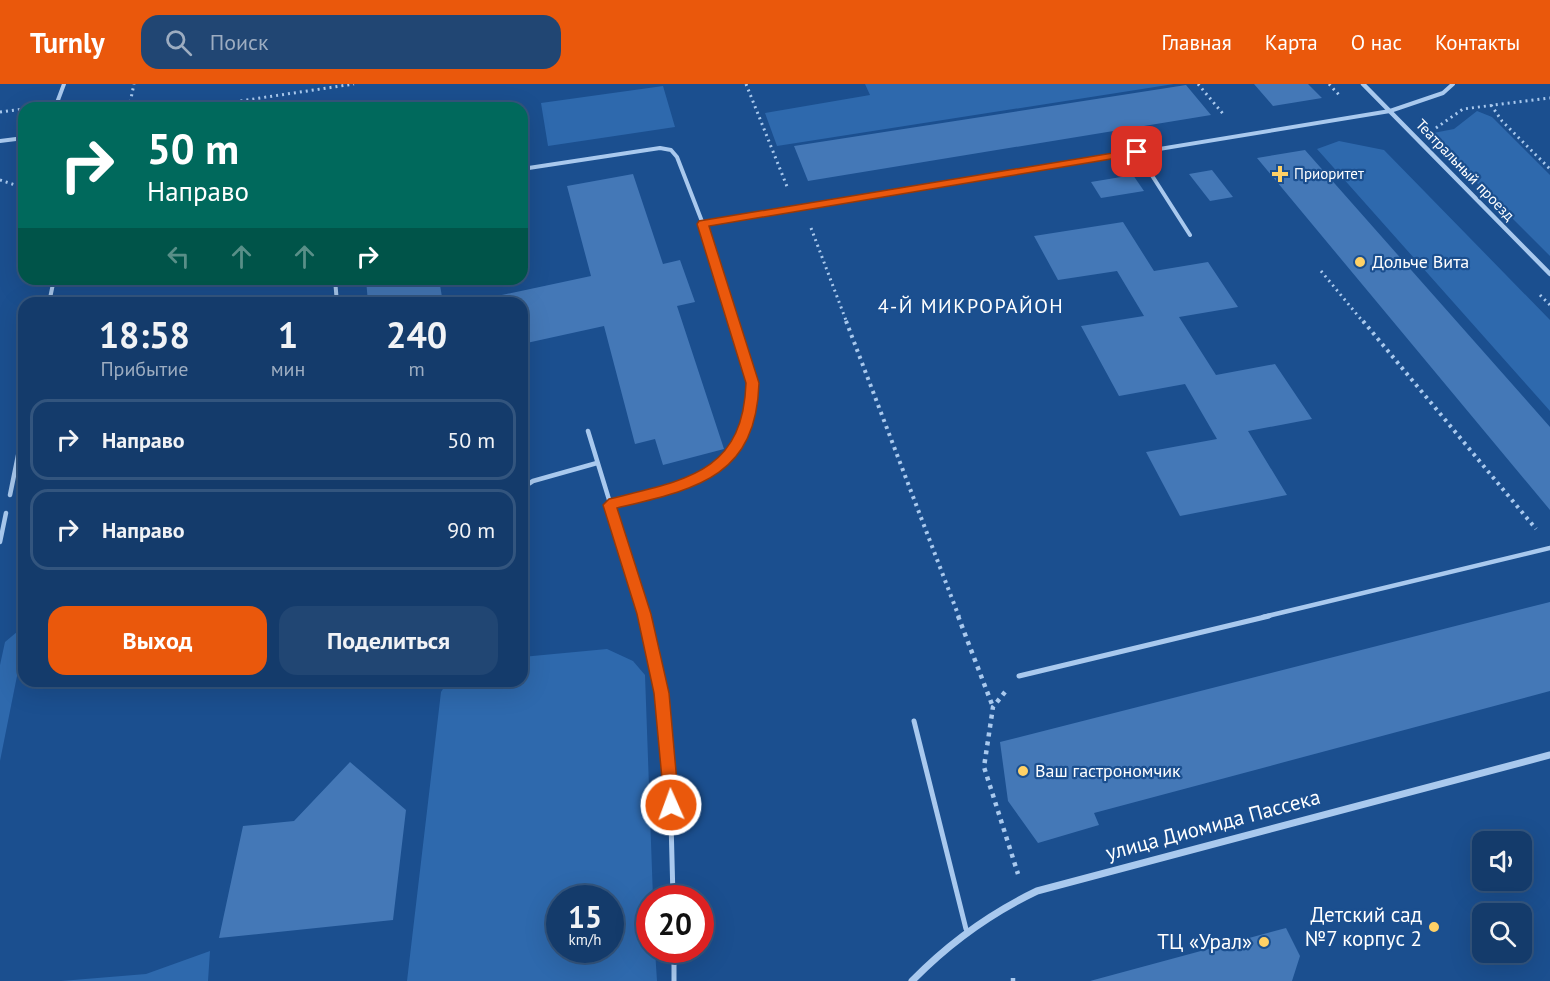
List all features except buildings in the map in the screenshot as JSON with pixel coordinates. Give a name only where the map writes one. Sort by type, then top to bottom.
[{"type":"street","name":"Театральный проезд","points":[[1363,84],[1550,274]]},
{"type":"street","name":"улица Диомида Пассека","points":[[912,981],[966,929],[997,908],[1037,891],[1550,755]]},
{"type":"lane","points":[[57,102],[64,84]]},
{"type":"lane","points":[[702,224],[1390,111],[1443,93],[1453,84]]},
{"type":"lane","points":[[0,141],[18,139]]},
{"type":"lane","points":[[528,168],[660,148],[671,150],[677,157],[702,224],[752,383],[752,409],[744,434],[735,451],[707,475],[666,490],[609,505]]},
{"type":"lane","points":[[1137,152],[1190,235]]},
{"type":"lane","points":[[588,431],[644,614],[661,693],[670,782],[673,885]]},
{"type":"lane","points":[[10,495],[18,456]]},
{"type":"lane","points":[[528,484],[597,463]]},
{"type":"lane","points":[[0,542],[6,513]]},
{"type":"lane","points":[[1019,676],[1550,548]]},
{"type":"lane","points":[[914,721],[966,929]]},
{"type":"lane","points":[[674,963],[674,981]]},
{"type":"path","points":[[130,102],[134,84]]},
{"type":"path","points":[[233,102],[354,84]]},
{"type":"path","points":[[747,84],[790,196],[803,206],[993,707],[984,767],[1018,874]]},
{"type":"path","points":[[1198,84],[1242,135]]},
{"type":"path","points":[[1428,134],[1463,109],[1550,98]]},
{"type":"path","points":[[1490,105],[1502,121],[1550,169]]},
{"type":"path","points":[[0,112],[18,110]]},
{"type":"path","points":[[0,180],[18,186]]},
{"type":"path","points":[[1321,272],[1542,537]]},
{"type":"path","points":[[993,707],[1019,676]]},
{"type":"shaded area","points":[[865,84],[1174,84],[777,146],[765,113],[870,95]]},
{"type":"shaded area","points":[[663,86],[675,127],[548,146],[541,103]]},
{"type":"shaded area","points":[[1477,111],[1492,117],[1550,175],[1550,256],[1428,134],[1454,129]]},
{"type":"shaded area","points":[[1339,141],[1384,150],[1550,320],[1550,411],[1317,149]]},
{"type":"shaded area","points":[[18,631],[18,671],[0,761],[0,665],[5,642]]},
{"type":"shaded area","points":[[607,649],[633,661],[645,675],[653,885],[636,885],[636,963],[656,963],[657,981],[407,981],[441,692],[444,687],[528,687],[528,656]]},
{"type":"shaded area","points":[[210,951],[208,981],[61,981],[146,974]]},
{"type":"place","name":"Приоритет","points":[[1280,174]]},
{"type":"place","name":"Дольче Вита","points":[[1360,262]]},
{"type":"place","name":"Ваш гастрономчик","points":[[1023,771]]},
{"type":"place","name":"Детский сад №7 корпус 2","points":[[1434,927]]},
{"type":"place","name":"ТЦ «Урал»","points":[[1264,942]]},
{"type":"district","name":"4-Й МИКРОРАЙОН","points":[[971,306]]},
{"type":"route","points":[[671,805],[661,693],[644,614],[609,505],[666,490],[707,475],[735,451],[744,434],[752,409],[752,383],[702,224],[754,213],[1137,152]]}]
